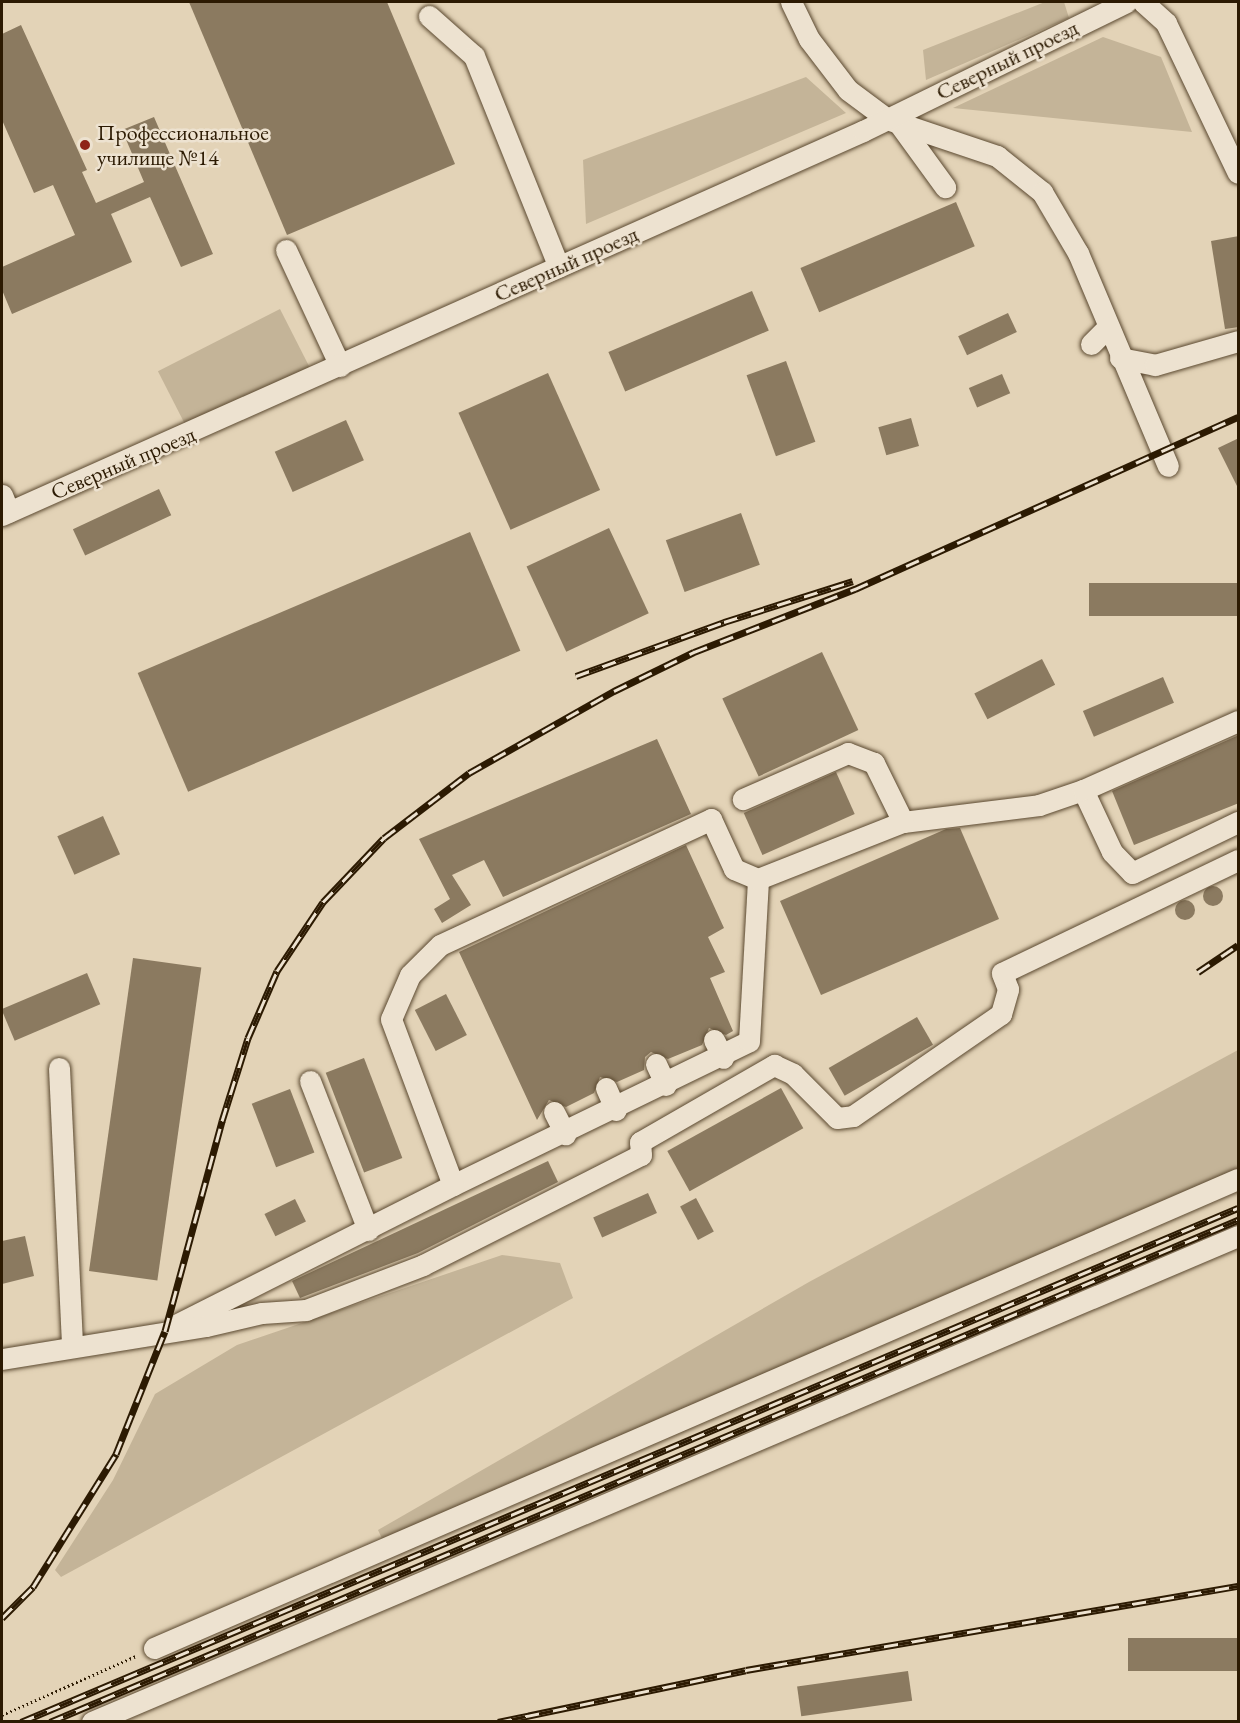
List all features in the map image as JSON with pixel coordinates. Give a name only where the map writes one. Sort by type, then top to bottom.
[{"type":"street","points":[[791,2],[809,39],[848,90],[893,122],[945,187]]},
{"type":"street","name":"Северный проезд","points":[[4,508],[340,366],[559,267],[893,122],[1101,7],[1126,2]]},
{"type":"street","points":[[1143,2],[1166,23],[1239,173]]},
{"type":"street","points":[[429,15],[474,56],[559,267]]},
{"type":"street","points":[[893,122],[998,156],[1042,192],[1078,253],[1120,358],[1168,466]]},
{"type":"street","points":[[286,250],[340,366]]},
{"type":"street","points":[[1091,344],[1108,327]]},
{"type":"street","points":[[1120,358],[1155,365],[1239,341]]},
{"type":"street","points":[[453,1185],[391,1019],[410,975],[440,945],[474,937],[711,819],[734,868],[758,879],[903,822],[1039,805],[1083,790],[1239,721]]},
{"type":"street","points":[[743,799],[848,753],[874,763],[903,822]]},
{"type":"street","points":[[1083,790],[1112,852],[1132,873],[1239,822]]},
{"type":"street","points":[[2,1359],[262,1312],[306,1310],[423,1265],[641,1155],[640,1142],[774,1065],[793,1074],[837,1118],[853,1116],[1001,1014],[1008,989],[1002,973],[1239,860]]},
{"type":"street","points":[[165,1331],[453,1185],[666,1085],[718,1049],[742,1047],[753,1031],[758,879]]},
{"type":"street","points":[[656,1064],[666,1085]]},
{"type":"street","points":[[59,1068],[72,1347]]},
{"type":"street","points":[[310,1081],[368,1230]]},
{"type":"street","points":[[606,1088],[616,1110]]},
{"type":"street","points":[[554,1112],[565,1134]]},
{"type":"street","points":[[154,1648],[1239,1179]]},
{"type":"street","points":[[92,1722],[1239,1236]]},
{"type":"path","points":[[2,1714],[154,1648]]},
{"type":"shaded area","points":[[1045,2],[1064,2],[1069,18],[926,80],[923,50]]},
{"type":"shaded area","points":[[1103,37],[1161,57],[1192,132],[953,108]]},
{"type":"shaded area","points":[[806,77],[846,113],[586,224],[583,160]]},
{"type":"shaded area","points":[[280,309],[310,367],[187,429],[158,371]]},
{"type":"shaded area","points":[[1238,1050],[1238,1169],[385,1545],[378,1530],[809,1282]]},
{"type":"shaded area","points":[[502,1255],[560,1263],[573,1298],[61,1577],[55,1570],[113,1480],[155,1394],[237,1345]]},
{"type":"building","points":[[189,2],[387,2],[455,164],[287,235]]},
{"type":"building","points":[[21,25],[87,170],[82,172],[96,203],[144,182],[122,130],[154,117],[213,254],[181,267],[150,197],[111,214],[132,262],[12,314],[2,290],[2,267],[75,235],[53,185],[34,193],[2,120],[2,34]]},
{"type":"building","points":[[956,202],[975,246],[819,312],[800,268]]},
{"type":"building","points":[[1239,236],[1239,327],[1225,329],[1211,241]]},
{"type":"building","points":[[752,291],[769,331],[625,392],[608,352]]},
{"type":"building","points":[[1008,313],[1017,332],[967,355],[958,336]]},
{"type":"building","points":[[786,361],[815,442],[776,456],[747,375]]},
{"type":"building","points":[[548,373],[600,490],[511,530],[458,413]]},
{"type":"building","points":[[1002,374],[1010,393],[977,407],[969,388]]},
{"type":"building","points":[[911,418],[919,446],[886,455],[878,427]]},
{"type":"building","points":[[346,420],[364,460],[293,492],[275,452]]},
{"type":"building","points":[[1239,438],[1239,490],[1218,448]]},
{"type":"building","points":[[159,489],[171,515],[85,555],[73,529]]},
{"type":"building","points":[[741,513],[760,565],[685,592],[666,540]]},
{"type":"building","points":[[609,528],[649,613],[566,652],[527,566]]},
{"type":"building","points":[[470,532],[520,651],[188,792],[138,673]]},
{"type":"building","points":[[1089,583],[1238,583],[1238,616],[1089,616]]},
{"type":"building","points":[[822,652],[858,730],[759,776],[722,698]]},
{"type":"building","points":[[1042,659],[1055,685],[987,719],[974,694]]},
{"type":"building","points":[[1163,677],[1174,703],[1094,737],[1083,711]]},
{"type":"building","points":[[1239,735],[1239,803],[1134,845],[1112,791]]},
{"type":"building","points":[[657,739],[691,814],[503,897],[484,860],[452,875],[471,905],[442,923],[434,909],[450,899],[419,839]]},
{"type":"building","points":[[836,772],[855,814],[762,855],[744,813]]},
{"type":"building","points":[[103,816],[120,854],[74,875],[57,836]]},
{"type":"building","points":[[960,828],[999,919],[821,995],[780,901],[946,829]]},
{"type":"building","points":[[686,845],[724,928],[708,937],[725,972],[710,978],[733,1031],[726,1035],[709,1028],[702,1045],[668,1059],[651,1052],[645,1057],[644,1070],[617,1082],[600,1077],[594,1093],[566,1107],[549,1100],[537,1120],[459,952]]},
{"type":"building","points":[[1213,886],[1220,889],[1223,896],[1220,903],[1213,906],[1206,903],[1203,896],[1206,889]]},
{"type":"building","points":[[1185,900],[1192,903],[1195,910],[1192,917],[1185,920],[1178,917],[1175,910],[1178,903]]},
{"type":"building","points":[[133,958],[201,968],[157,1281],[89,1271]]},
{"type":"building","points":[[87,973],[100,1004],[15,1041],[2,1009]]},
{"type":"building","points":[[446,994],[467,1035],[436,1051],[415,1010]]},
{"type":"building","points":[[917,1017],[933,1045],[845,1096],[829,1068]]},
{"type":"building","points":[[364,1058],[402,1158],[364,1173],[326,1073]]},
{"type":"building","points":[[781,1088],[803,1128],[690,1191],[667,1151]]},
{"type":"building","points":[[290,1089],[314,1152],[276,1167],[252,1104]]},
{"type":"building","points":[[548,1161],[558,1182],[418,1253],[300,1298],[292,1281]]},
{"type":"building","points":[[648,1193],[657,1213],[602,1238],[593,1217]]},
{"type":"building","points":[[696,1198],[714,1232],[698,1240],[680,1206]]},
{"type":"building","points":[[295,1199],[306,1221],[275,1236],[264,1214]]},
{"type":"building","points":[[25,1236],[34,1276],[2,1284],[2,1241]]},
{"type":"building","points":[[1128,1638],[1238,1638],[1238,1671],[1128,1671]]},
{"type":"building","points":[[908,1671],[912,1701],[801,1716],[797,1687]]},
{"type":"railway","points":[[2,1618],[33,1587],[116,1454],[165,1331],[222,1121],[248,1038],[277,971],[323,902],[384,838],[469,773],[614,691],[694,652],[855,589],[1238,417]]},
{"type":"railway","points":[[576,676],[724,622],[853,581]]},
{"type":"railway","points":[[1198,972],[1238,945]]},
{"type":"railway","points":[[21,1722],[1238,1208]]},
{"type":"railway","points":[[50,1722],[1238,1220]]},
{"type":"railway","points":[[498,1722],[746,1670],[1238,1586]]},
{"type":"place","name":"Профессиональное училище №14","points":[[85,145]]}]
